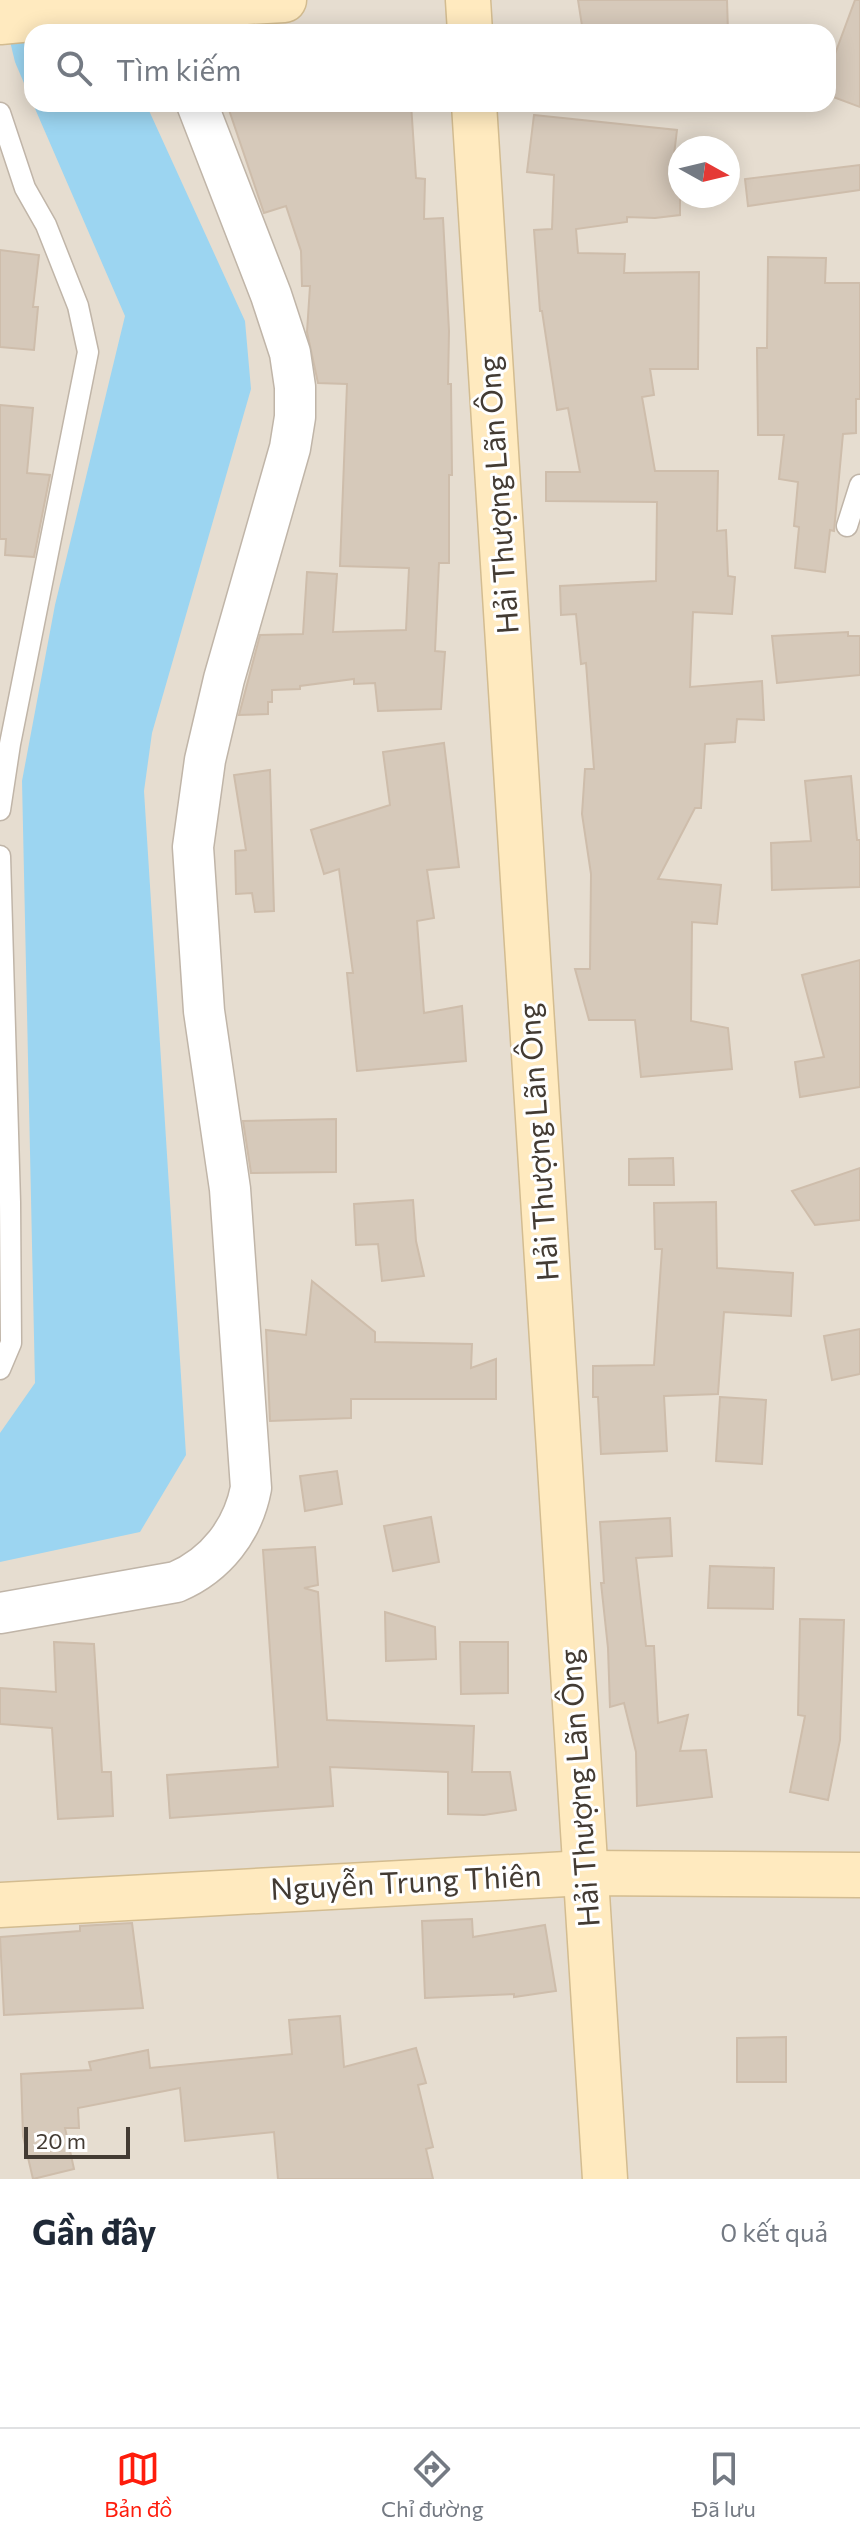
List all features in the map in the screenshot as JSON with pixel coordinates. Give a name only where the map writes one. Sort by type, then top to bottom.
[{"type":"street","points":[[0,22],[284,0]]},
{"type":"street","points":[[468,0],[470,24]]},
{"type":"street","points":[[0,1613],[176,1582],[190,1576],[203,1568],[230,1540],[241,1523],[251,1488],[230,1189],[204,1011],[193,847],[205,760],[224,679],[287,461],[295,417],[295,387],[290,353],[271,295],[200,112]]},
{"type":"street","name":"Hải Thượng Lãn Ông","points":[[475,112],[605,2179]]},
{"type":"street","name":"Nguyễn Trung Thiên","points":[[0,1905],[585,1873],[860,1875]]},
{"type":"lane","points":[[0,113],[25,188],[46,225],[78,306],[88,352],[10,744],[0,810]]},
{"type":"lane","points":[[847,526],[860,485]]},
{"type":"lane","points":[[0,856],[11,1327],[11,1343],[0,1369]]},
{"type":"shaded area","points":[[0,0],[860,0],[860,2179],[0,2179]]},
{"type":"water","points":[[0,0],[24,24],[24,83],[15,62]]},
{"type":"water","points":[[36,112],[150,112],[245,321],[251,389],[152,733],[144,791],[186,1455],[140,1532],[0,1562],[0,1433],[35,1383],[22,781],[55,605],[125,316]]},
{"type":"building","points":[[578,0],[727,0],[728,24],[582,24]]},
{"type":"building","points":[[855,0],[860,0],[860,107],[836,98],[836,51]]},
{"type":"building","points":[[230,112],[412,112],[416,178],[425,179],[424,219],[443,218],[449,331],[452,475],[449,475],[449,563],[439,563],[435,651],[445,652],[441,709],[378,711],[375,683],[354,684],[354,679],[300,686],[300,689],[272,690],[268,714],[239,715],[260,635],[303,634],[307,572],[337,574],[333,632],[406,630],[409,568],[340,566],[347,384],[318,383],[307,332],[310,286],[302,286],[301,251],[286,206],[264,213]]},
{"type":"building","points":[[534,115],[677,130],[676,136],[668,136],[668,208],[680,208],[680,215],[627,217],[627,222],[576,229],[578,253],[625,254],[624,273],[699,272],[698,369],[650,369],[654,395],[642,397],[655,471],[718,471],[717,531],[726,530],[728,576],[735,577],[732,614],[693,612],[690,687],[762,681],[764,720],[737,719],[735,742],[705,744],[701,808],[695,808],[658,879],[721,885],[717,924],[692,922],[691,1021],[728,1028],[732,1069],[641,1077],[635,1020],[589,1020],[575,969],[590,969],[591,874],[582,814],[585,769],[594,769],[586,663],[581,664],[576,614],[561,615],[560,586],[656,581],[657,502],[546,501],[546,472],[580,472],[568,408],[557,410],[540,311],[534,230],[552,229],[554,175],[527,172]]},
{"type":"building","points":[[860,165],[860,190],[748,206],[745,179]]},
{"type":"building","points":[[0,250],[39,255],[33,307],[38,307],[34,350],[0,347]]},
{"type":"building","points":[[768,257],[826,258],[825,283],[860,283],[860,399],[856,399],[856,433],[843,434],[834,531],[830,530],[825,572],[795,568],[799,527],[794,526],[798,482],[779,479],[784,435],[758,435],[757,348],[767,348]]},
{"type":"building","points":[[0,405],[33,408],[27,473],[50,475],[34,557],[5,555],[6,539],[0,539]]},
{"type":"building","points":[[848,632],[848,636],[860,636],[860,675],[777,683],[772,636]]},
{"type":"building","points":[[444,743],[459,867],[427,870],[434,918],[417,921],[424,1013],[462,1006],[466,1061],[357,1071],[347,973],[353,973],[339,869],[324,874],[311,830],[390,805],[383,752]]},
{"type":"building","points":[[270,770],[274,911],[255,912],[252,893],[236,894],[235,851],[246,850],[234,775]]},
{"type":"building","points":[[851,776],[857,840],[860,840],[860,887],[772,890],[771,843],[811,841],[805,781]]},
{"type":"building","points":[[860,960],[860,1087],[800,1097],[795,1062],[824,1057],[802,975]]},
{"type":"building","points":[[336,1119],[336,1172],[251,1173],[243,1121]]},
{"type":"building","points":[[673,1158],[674,1185],[629,1185],[629,1159]]},
{"type":"building","points":[[860,1168],[860,1220],[815,1225],[792,1191]]},
{"type":"building","points":[[413,1200],[416,1241],[424,1276],[382,1281],[378,1244],[356,1245],[354,1204]]},
{"type":"building","points":[[716,1202],[717,1268],[793,1273],[791,1316],[724,1312],[718,1394],[664,1396],[667,1451],[601,1454],[598,1397],[593,1397],[593,1366],[654,1365],[662,1249],[655,1249],[654,1203]]},
{"type":"building","points":[[312,1281],[375,1332],[375,1342],[472,1344],[471,1368],[496,1359],[496,1399],[351,1399],[351,1418],[270,1421],[266,1330],[306,1335]]},
{"type":"building","points":[[860,1329],[860,1374],[832,1380],[824,1336]]},
{"type":"building","points":[[720,1397],[766,1400],[762,1464],[716,1461]]},
{"type":"building","points":[[337,1471],[342,1504],[305,1511],[300,1476]]},
{"type":"building","points":[[431,1517],[439,1562],[393,1571],[384,1526]]},
{"type":"building","points":[[670,1518],[672,1556],[636,1558],[646,1646],[654,1646],[658,1723],[688,1715],[680,1751],[706,1750],[712,1797],[637,1806],[636,1752],[624,1703],[610,1707],[600,1522]]},
{"type":"building","points":[[315,1547],[318,1585],[304,1588],[318,1592],[327,1720],[474,1726],[472,1772],[510,1772],[516,1810],[484,1815],[448,1814],[448,1772],[330,1767],[333,1806],[170,1818],[167,1775],[278,1767],[263,1550]]},
{"type":"building","points":[[710,1566],[774,1568],[773,1609],[708,1608]]},
{"type":"building","points":[[385,1612],[435,1627],[436,1659],[386,1661]]},
{"type":"building","points":[[800,1619],[844,1620],[840,1740],[828,1800],[790,1792],[805,1716],[798,1715]]},
{"type":"building","points":[[54,1642],[94,1644],[102,1772],[111,1772],[113,1816],[58,1819],[52,1728],[0,1724],[0,1688],[56,1692]]},
{"type":"building","points":[[460,1642],[508,1642],[508,1693],[461,1694]]},
{"type":"building","points":[[472,1919],[473,1937],[545,1925],[556,1991],[514,1997],[514,1994],[425,1998],[422,1921]]},
{"type":"building","points":[[132,1923],[143,2008],[4,2015],[0,1937],[80,1931],[80,1926]]},
{"type":"building","points":[[340,2016],[344,2067],[416,2048],[426,2083],[418,2085],[433,2147],[426,2149],[433,2179],[278,2179],[274,2132],[185,2141],[180,2088],[78,2108],[79,2128],[65,2128],[74,2169],[33,2179],[23,2136],[21,2074],[91,2070],[89,2062],[148,2050],[150,2068],[292,2054],[289,2020]]},
{"type":"building","points":[[786,2037],[786,2082],[737,2082],[737,2038]]}]
